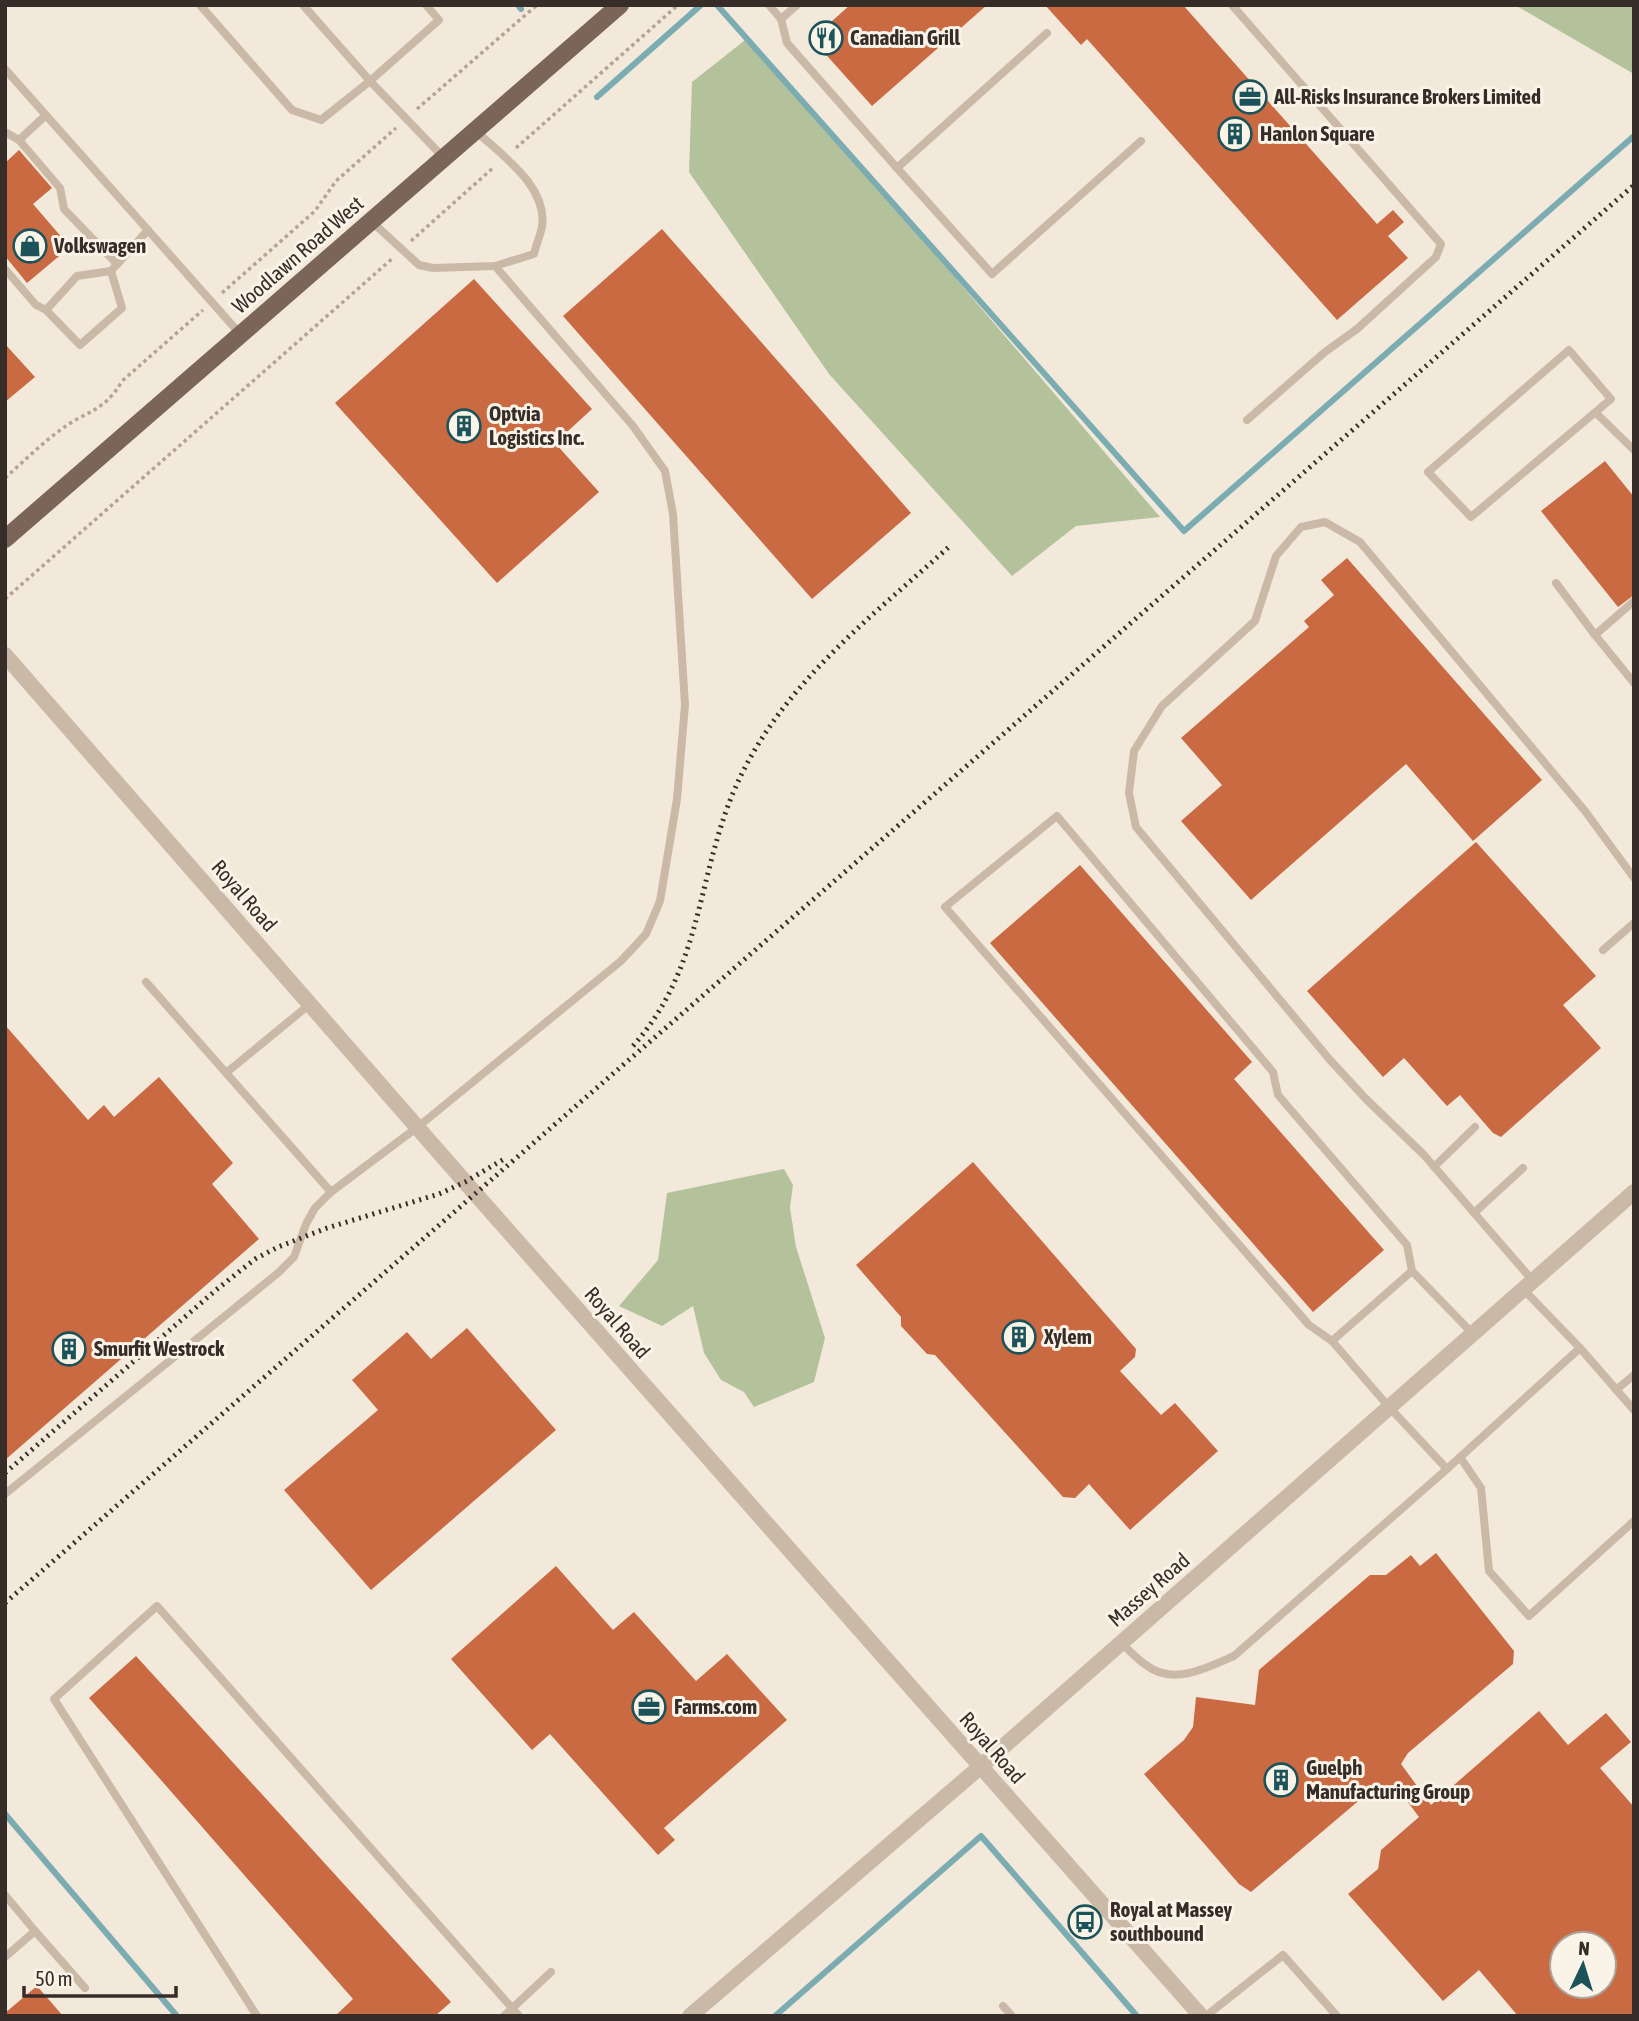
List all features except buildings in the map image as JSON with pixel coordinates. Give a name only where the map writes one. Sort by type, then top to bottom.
[{"type":"main road","name":"Woodlawn Road West","points":[[5,539],[620,5]]},
{"type":"street","name":"Royal Road","points":[[5,655],[980,1767],[1204,2016]]},
{"type":"street","name":"Massey Road","points":[[690,2016],[980,1767],[1634,1192]]},
{"type":"lane","points":[[200,5],[292,110],[321,120],[370,81],[439,19],[426,5]]},
{"type":"lane","points":[[303,5],[370,81],[444,158]]},
{"type":"lane","points":[[769,5],[781,19],[788,43],[992,274],[1142,141]]},
{"type":"lane","points":[[781,19],[797,5]]},
{"type":"lane","points":[[1231,5],[1441,244],[1436,257],[1357,328],[1325,352],[1247,420]]},
{"type":"lane","points":[[897,168],[1047,33]]},
{"type":"lane","points":[[5,69],[241,335]]},
{"type":"lane","points":[[19,140],[46,115]]},
{"type":"lane","points":[[371,221],[419,265],[433,268],[495,266],[534,254],[542,225],[538,195],[476,131]]},
{"type":"lane","points":[[5,132],[19,140],[60,188],[64,209],[117,264]]},
{"type":"lane","points":[[46,310],[78,276],[111,271],[148,230]]},
{"type":"lane","points":[[5,1494],[278,1273],[294,1257],[315,1208],[331,1192],[419,1126],[621,961],[646,934],[660,901],[677,799],[685,705],[673,514],[665,471],[633,426],[495,266]]},
{"type":"lane","points":[[5,269],[36,304],[46,310],[80,345],[122,308],[111,271]]},
{"type":"lane","points":[[1569,351],[1611,399],[1596,413],[1471,517],[1428,472],[1569,351]]},
{"type":"lane","points":[[1596,413],[1634,450]]},
{"type":"lane","points":[[1634,878],[1577,802],[1360,541],[1325,522],[1301,527],[1284,546],[1276,556],[1255,621],[1162,706],[1134,751],[1129,793],[1136,827],[1330,1060],[1434,1167],[1474,1213],[1528,1285],[1634,1410]]},
{"type":"lane","points":[[1556,583],[1634,683]]},
{"type":"lane","points":[[1595,635],[1634,601]]},
{"type":"lane","points":[[1447,1469],[1332,1341],[1309,1325],[945,907],[1057,816],[1273,1072],[1278,1095],[1407,1245],[1412,1271],[1473,1334]]},
{"type":"lane","points":[[1603,950],[1634,923]]},
{"type":"lane","points":[[146,982],[331,1192]]},
{"type":"lane","points":[[226,1073],[311,1003]]},
{"type":"lane","points":[[1434,1167],[1475,1127]]},
{"type":"lane","points":[[1474,1213],[1523,1168]]},
{"type":"lane","points":[[1332,1341],[1412,1271]]},
{"type":"lane","points":[[1121,1643],[1148,1667],[1171,1675],[1199,1672],[1234,1656],[1580,1348]]},
{"type":"lane","points":[[1616,1390],[1634,1375]]},
{"type":"lane","points":[[1460,1457],[1481,1488],[1489,1571],[1529,1616],[1634,1521]]},
{"type":"lane","points":[[257,2016],[54,1699],[157,1606],[519,2016]]},
{"type":"lane","points":[[5,1895],[85,1988]]},
{"type":"lane","points":[[5,1957],[36,1931]]},
{"type":"lane","points":[[1204,2016],[1283,1955],[1337,2016]]},
{"type":"lane","points":[[504,2016],[551,1972]]},
{"type":"lane","points":[[1003,2006],[1012,2016]]},
{"type":"path","points":[[5,478],[61,429],[96,411],[115,394],[122,381],[315,211],[336,181],[537,5]]},
{"type":"path","points":[[5,599],[678,5]]},
{"type":"green space","points":[[1515,5],[1634,5],[1634,74]]},
{"type":"green space","points":[[749,37],[1160,517],[1076,526],[1012,576],[829,374],[689,172],[692,82]]},
{"type":"green space","points":[[784,1169],[793,1185],[790,1208],[796,1247],[825,1338],[814,1382],[754,1407],[744,1392],[721,1380],[704,1353],[693,1306],[662,1326],[619,1306],[658,1260],[667,1193]]},
{"type":"waterway","points":[[518,5],[521,9]]},
{"type":"waterway","points":[[597,97],[701,5]]},
{"type":"waterway","points":[[717,5],[1184,531],[1634,136]]},
{"type":"waterway","points":[[5,1814],[177,2016]]},
{"type":"waterway","points":[[775,2016],[981,1836],[1137,2016]]},
{"type":"railway","points":[[5,1603],[1634,185]]},
{"type":"railway","points":[[633,1046],[656,1016],[673,986],[695,924],[711,860],[733,793],[774,720],[828,657],[951,545]]},
{"type":"railway","points":[[5,1473],[255,1259],[327,1228],[439,1194],[504,1159]]},
{"type":"place","name":"Canadian Grill","points":[[826,38]]},
{"type":"place","name":"All-Risks Insurance Brokers Limited","points":[[1250,97]]},
{"type":"place","name":"Hanlon Square","points":[[1235,134]]},
{"type":"place","name":"Volkswagen","points":[[30,246]]},
{"type":"place","name":"Optvia Logistics Inc.","points":[[464,426]]},
{"type":"place","name":"Xylem","points":[[1019,1337]]},
{"type":"place","name":"Smurfit Westrock","points":[[69,1349]]},
{"type":"place","name":"Farms.com","points":[[649,1707]]},
{"type":"place","name":"Guelph Manufacturing Group","points":[[1281,1780]]},
{"type":"place","name":"Royal at Massey southbound","points":[[1085,1922]]}]
